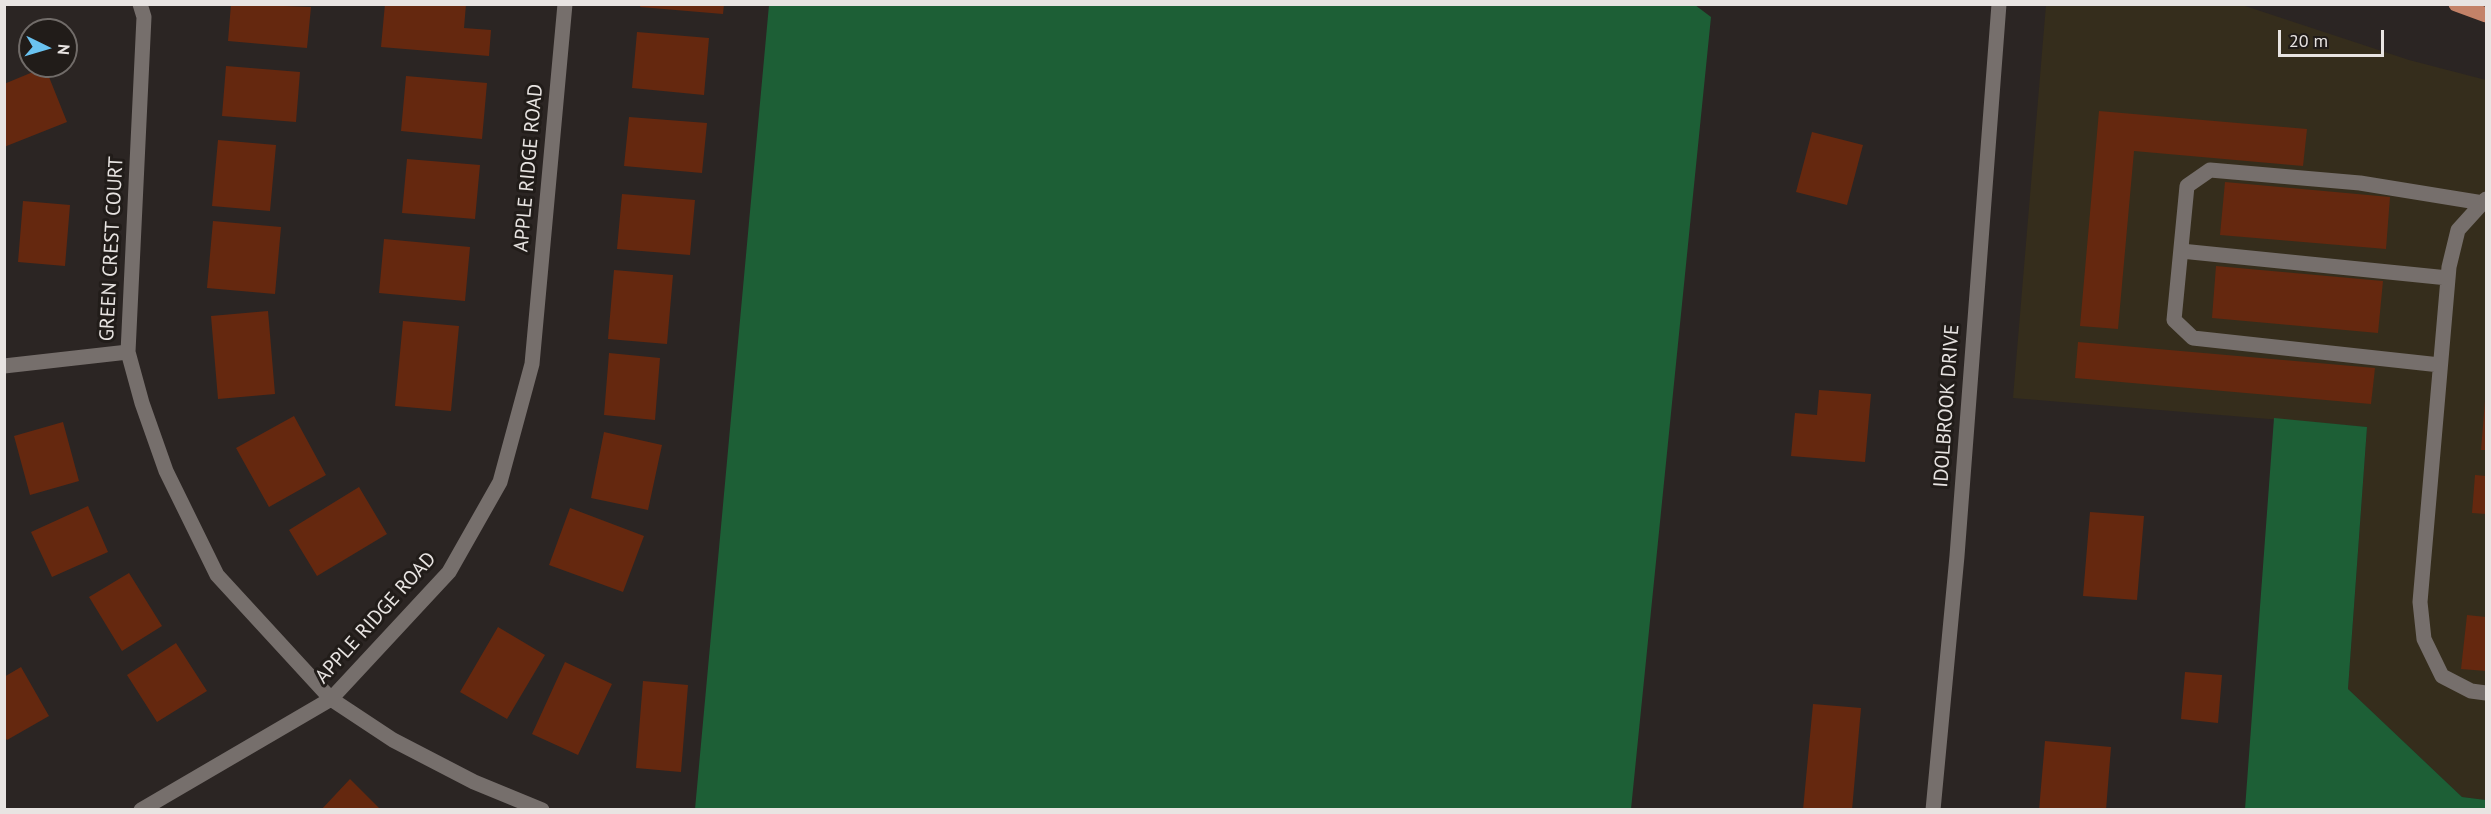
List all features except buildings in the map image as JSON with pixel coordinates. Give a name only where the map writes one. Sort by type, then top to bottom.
[{"type":"main road","points":[[2456,4],[2487,15]]},
{"type":"street","name":"GREEN CREST COURT","points":[[140,4],[144,17],[128,352],[142,403],[166,471],[217,575],[331,699],[393,740],[474,782],[542,810]]},
{"type":"street","name":"APPLE RIDGE ROAD","points":[[141,810],[331,699],[449,572],[500,482],[532,364],[565,4]]},
{"type":"street","name":"IDOLBROOK DRIVE","points":[[1933,810],[1957,556],[1999,4]]},
{"type":"street","points":[[2440,365],[2193,338],[2174,320],[2187,186],[2210,170],[2360,183],[2485,201]]},
{"type":"street","points":[[2485,201],[2458,230],[2448,278],[2420,602],[2424,639],[2442,676],[2471,692],[2487,693]]},
{"type":"street","points":[[2181,251],[2448,278]]},
{"type":"street","points":[[4,366],[128,352]]},
{"type":"shaded area","points":[[2046,5],[2242,5],[2409,60],[2486,80],[2486,800],[2462,797],[2348,689],[2367,427],[2013,398]]},
{"type":"green space","points":[[769,5],[1695,5],[1711,17],[1631,809],[695,809]]},
{"type":"green space","points":[[2274,418],[2367,427],[2348,689],[2462,797],[2486,800],[2486,809],[2245,809]]}]
